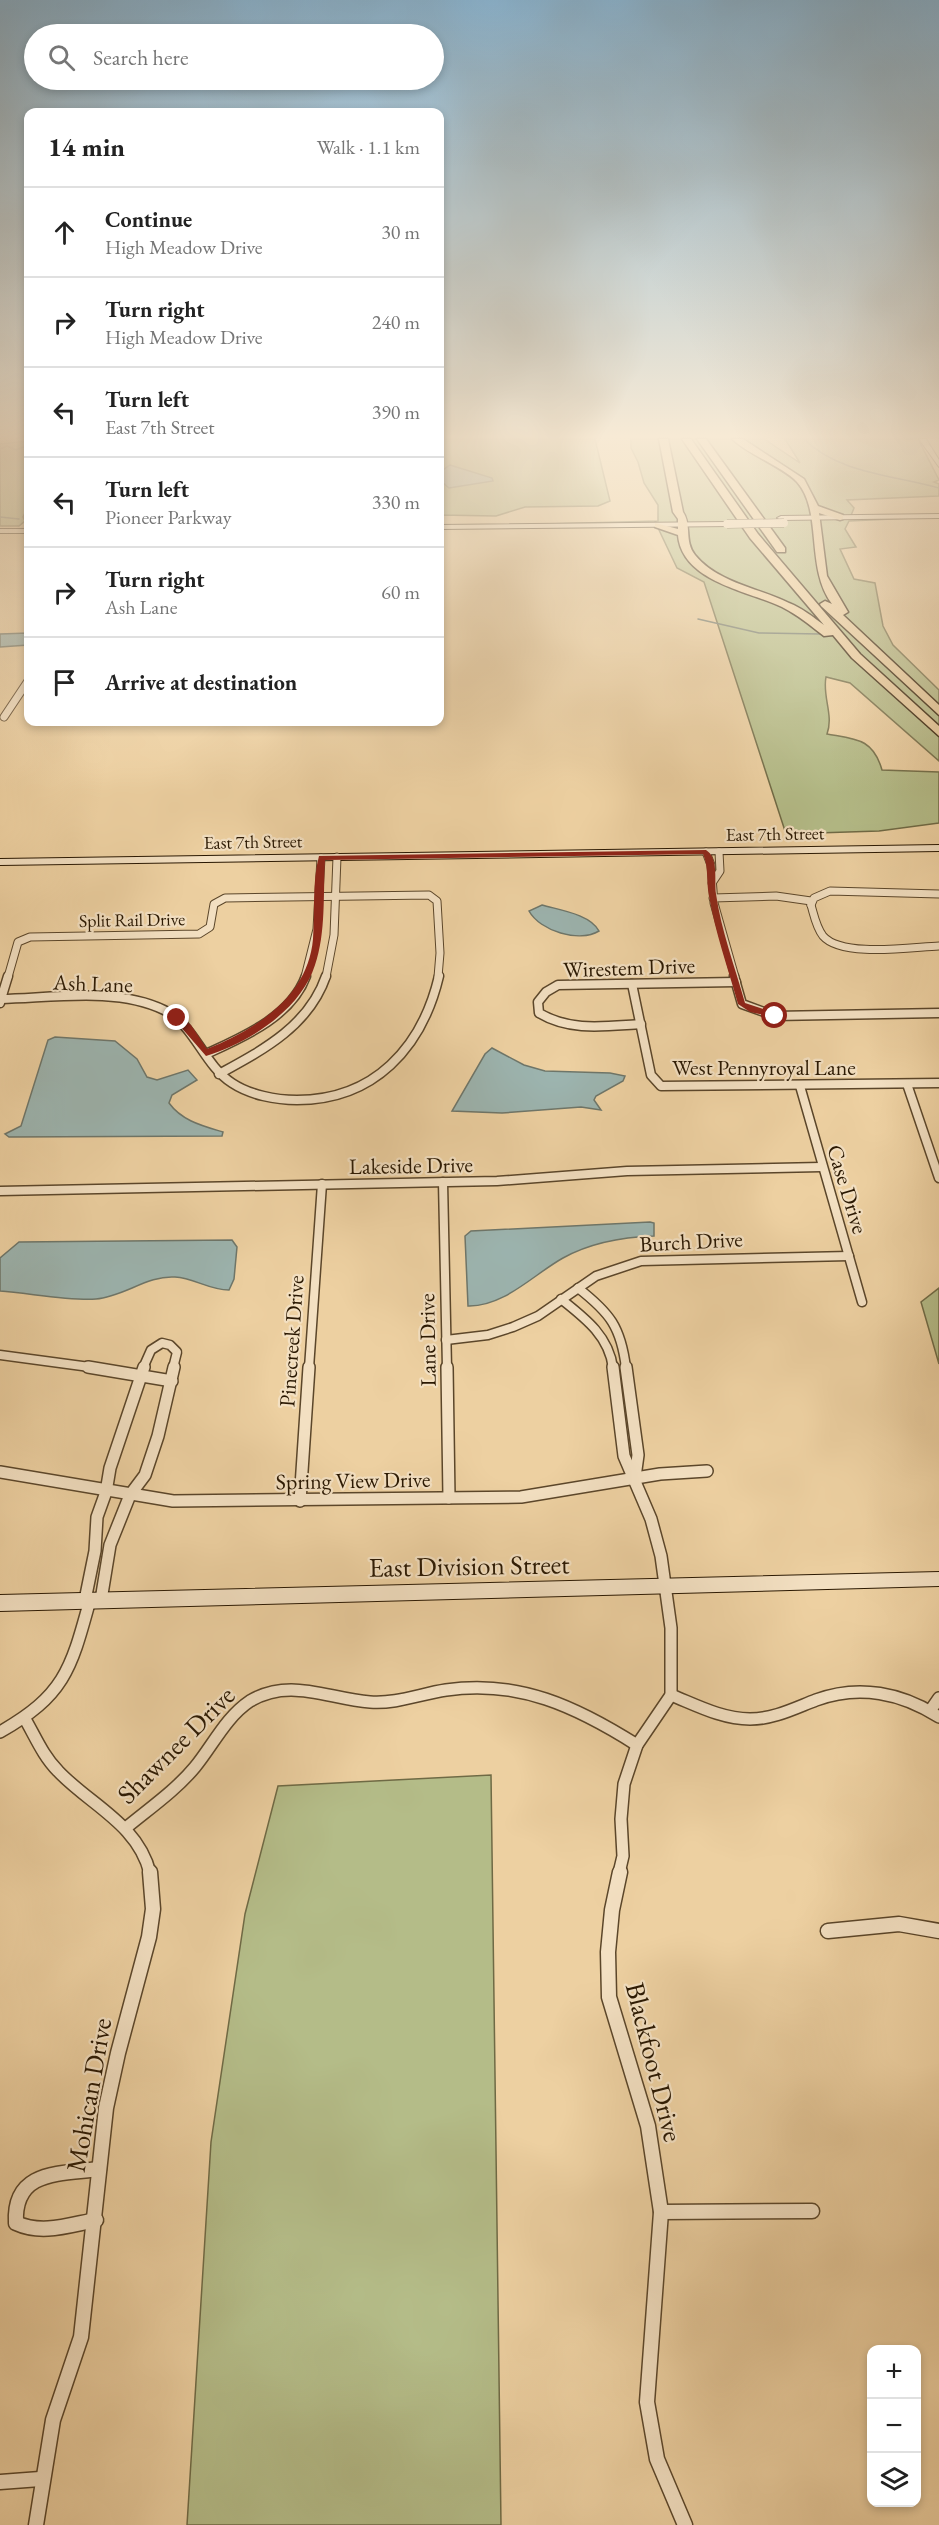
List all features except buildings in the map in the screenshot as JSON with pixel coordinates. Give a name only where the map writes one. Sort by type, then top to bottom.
[{"type":"highway","points":[[692,557],[701,568],[714,576],[785,605],[815,624],[862,661],[939,732]]},
{"type":"highway","points":[[772,557],[862,661]]},
{"type":"highway","points":[[788,557],[816,595],[939,711]]},
{"type":"highway","points":[[820,557],[822,576],[833,599],[876,653]]},
{"type":"street","points":[[4,717],[24,686]]},
{"type":"street","name":"East 7th Street","points":[[0,862],[939,848]]},
{"type":"street","points":[[706,852],[711,866],[713,900],[742,1004],[753,1010],[775,1016],[939,1013]]},
{"type":"street","points":[[712,883],[720,871],[719,852]]},
{"type":"street","points":[[219,1074],[254,1057],[298,1024],[324,987],[334,951],[337,857]]},
{"type":"street","points":[[206,1053],[242,1038],[266,1023],[287,1005],[311,967],[316,943],[321,858]]},
{"type":"street","points":[[713,900],[780,900],[811,903],[825,892],[839,891],[939,894]]},
{"type":"street","name":"Split Rail Drive","points":[[0,1001],[18,942],[23,939],[199,934],[210,927],[214,904],[218,900],[434,897]]},
{"type":"street","name":"Ash Lane","points":[[0,1001],[103,999],[145,1004],[177,1018],[188,1027],[219,1074],[252,1092],[279,1099],[307,1100],[349,1093],[362,1087],[396,1062],[434,993],[439,965],[437,901],[434,897]]},
{"type":"street","points":[[811,903],[821,933],[838,944],[860,947],[939,946]]},
{"type":"street","points":[[311,967],[330,967]]},
{"type":"street","name":"Wirestem Drive","points":[[641,1024],[563,1026],[539,1013],[538,1002],[546,992],[558,985],[736,982]]},
{"type":"street","name":"West Pennyroyal Lane","points":[[632,984],[651,1075],[661,1086],[939,1083]]},
{"type":"street","points":[[907,1084],[936,1160],[939,1178]]},
{"type":"street","name":"Case Drive","points":[[800,1086],[821,1167],[862,1302]]},
{"type":"street","name":"Lakeside Drive","points":[[0,1191],[497,1181],[627,1171],[821,1167]]},
{"type":"street","name":"Lane Drive","points":[[443,1182],[449,1498]]},
{"type":"street","name":"Pinecreek Drive","points":[[300,1501],[322,1184]]},
{"type":"street","name":"Burch Drive","points":[[446,1340],[488,1335],[513,1327],[538,1316],[596,1275],[641,1261],[849,1256]]},
{"type":"street","points":[[578,1288],[602,1307],[615,1324],[623,1344],[638,1455],[635,1477]]},
{"type":"street","points":[[561,1299],[585,1318],[607,1343],[612,1362],[624,1456],[635,1477],[654,1528],[665,1587],[672,1652],[671,1695],[716,1714],[749,1719],[780,1716],[835,1694],[873,1692],[908,1701],[934,1714],[939,1698]]},
{"type":"street","points":[[0,1732],[25,1719],[46,1703],[63,1682],[75,1659],[110,1545],[130,1495],[145,1475],[158,1436],[177,1352],[174,1346],[166,1342],[150,1349],[110,1468],[106,1492],[97,1517],[92,1600]]},
{"type":"street","points":[[0,1355],[172,1381]]},
{"type":"street","name":"Spring View Drive","points":[[0,1472],[106,1492],[207,1502],[552,1495],[635,1477],[707,1470]]},
{"type":"street","name":"East Division Street","points":[[0,1603],[939,1579]]},
{"type":"street","name":"Shawnee Drive","points":[[128,1827],[187,1776],[232,1716],[262,1695],[295,1688],[320,1690],[369,1702],[397,1701],[446,1690],[479,1686],[513,1687],[550,1697],[585,1712],[637,1745]]},
{"type":"street","name":"Blackfoot Drive","points":[[671,1695],[637,1745],[624,1784],[621,1819],[623,1856],[612,1910],[608,1952],[609,1997],[648,2126],[661,2212],[647,2402],[657,2459],[685,2525]]},
{"type":"street","name":"Mohican Drive","points":[[25,1719],[55,1768],[93,1802],[128,1827],[148,1862],[155,1903],[145,1953],[118,2046],[107,2101],[99,2169],[91,2279],[80,2343],[57,2405],[40,2479],[36,2525]]},
{"type":"street","points":[[828,1931],[899,1924],[939,1931]]},
{"type":"street","points":[[96,2220],[39,2229],[24,2228],[16,2223],[14,2209],[16,2194],[24,2184],[38,2179],[99,2169]]},
{"type":"street","points":[[661,2212],[812,2211]]},
{"type":"street","points":[[0,2482],[40,2479]]},
{"type":"green space","points":[[672,557],[844,557],[854,579],[875,583],[883,626],[893,645],[939,690],[939,761],[850,683],[826,677],[825,691],[829,720],[827,734],[862,742],[874,752],[882,770],[939,772],[939,823],[879,831],[786,834],[704,582],[677,568]]},
{"type":"green space","points":[[939,1288],[939,1364],[921,1302]]},
{"type":"green space","points":[[491,1775],[501,2525],[187,2525],[211,2142],[245,1914],[278,1786]]},
{"type":"water","points":[[24,633],[24,645],[0,647],[0,634]]},
{"type":"water","points":[[542,905],[589,920],[599,931],[581,936],[551,929],[534,918],[529,911]]},
{"type":"water","points":[[55,1037],[115,1041],[137,1059],[147,1077],[157,1080],[188,1070],[197,1080],[172,1095],[169,1103],[187,1119],[223,1132],[222,1136],[9,1137],[5,1134],[21,1126],[48,1040]]},
{"type":"water","points":[[492,1048],[524,1065],[545,1071],[610,1073],[625,1076],[623,1081],[596,1096],[594,1100],[601,1110],[581,1107],[502,1113],[452,1111],[485,1054]]},
{"type":"water","points":[[654,1223],[654,1236],[619,1239],[584,1248],[563,1258],[494,1301],[468,1306],[465,1236],[471,1231]]},
{"type":"water","points":[[232,1240],[237,1247],[234,1279],[229,1290],[189,1279],[165,1277],[96,1299],[61,1298],[0,1291],[0,1258],[19,1242]]},
{"type":"waterway","points":[[698,619],[759,633],[820,634]]},
{"type":"route","points":[[177,1018],[188,1027],[206,1053],[242,1038],[266,1023],[287,1005],[300,988],[311,967],[316,943],[321,858],[706,852],[711,866],[712,893],[716,911],[742,1004],[753,1010],[775,1016]]}]
